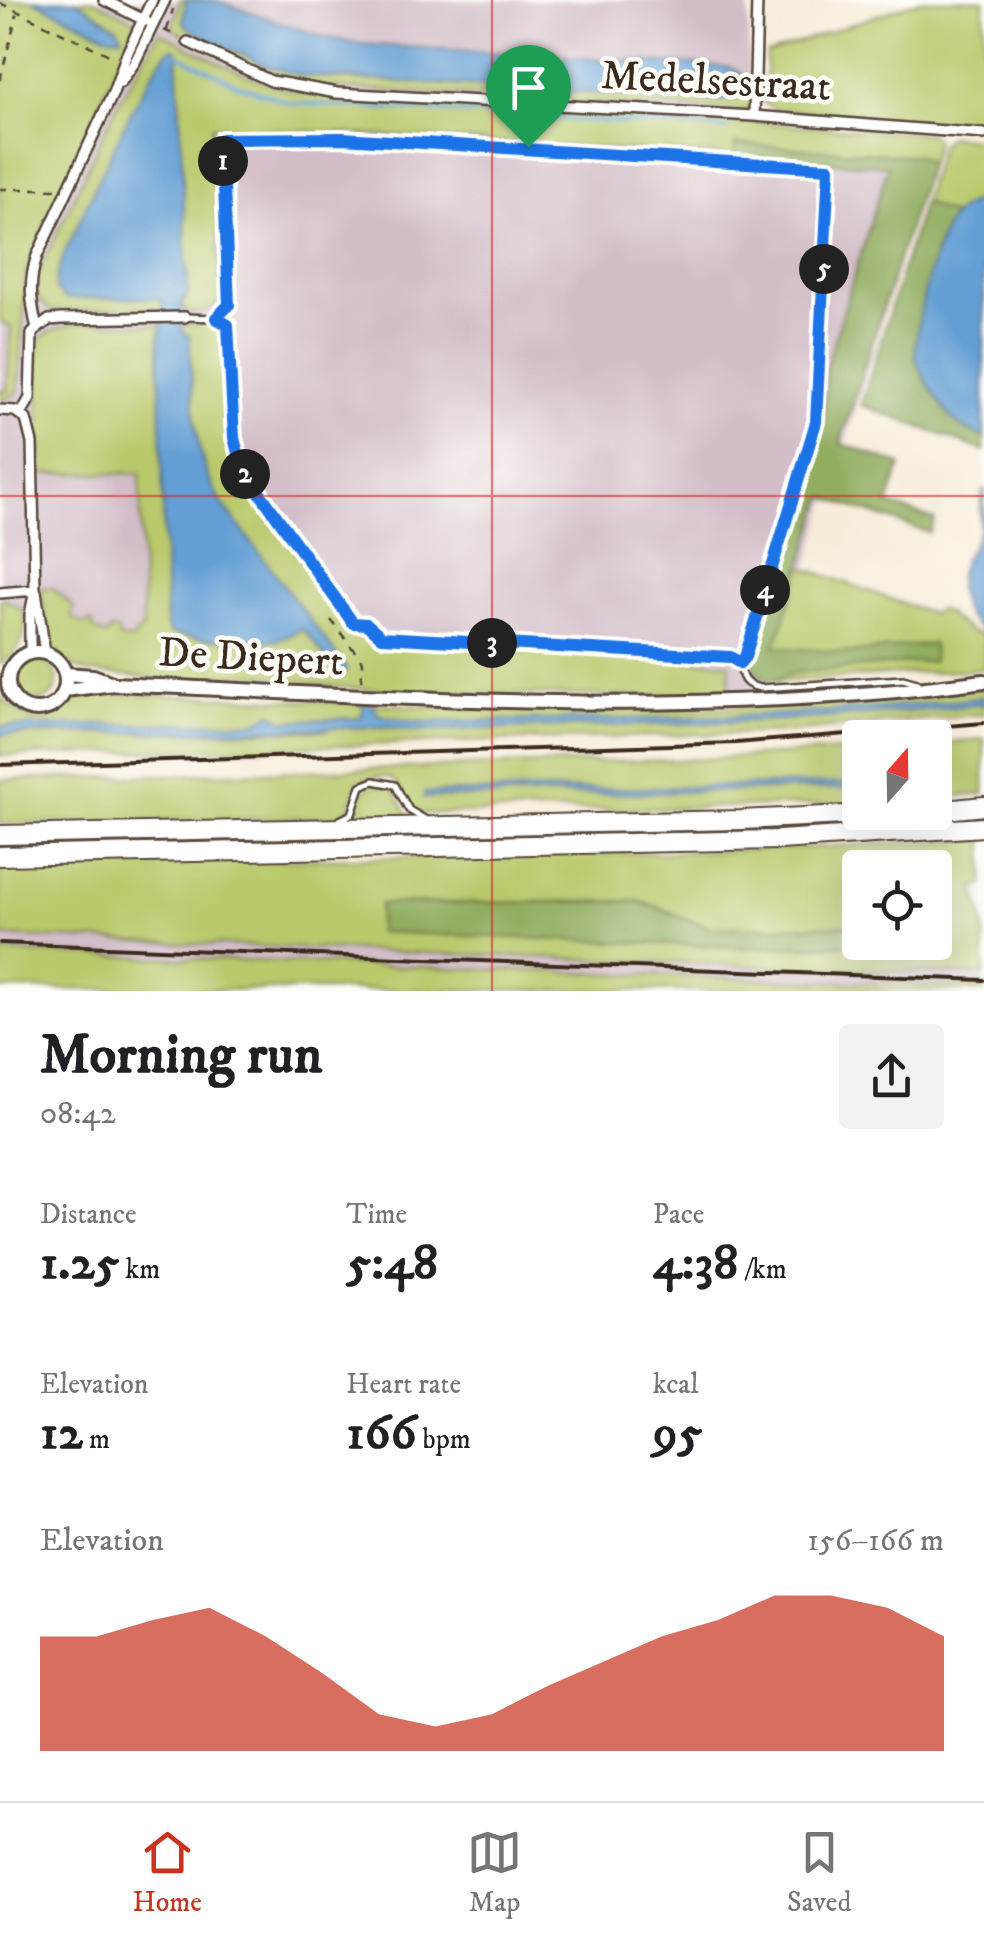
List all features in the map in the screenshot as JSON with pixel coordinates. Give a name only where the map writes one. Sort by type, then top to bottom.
[{"type":"highway","points":[[952,809],[984,806]]},
{"type":"highway","points":[[0,835],[842,815]]},
{"type":"highway","points":[[0,856],[779,840],[984,827]]},
{"type":"main road","points":[[37,653],[58,661],[66,674],[65,690],[54,705],[36,711],[18,704],[4,681],[16,660],[37,653]]},
{"type":"main road","name":"De Diepert","points":[[66,674],[93,676],[114,684]]},
{"type":"main road","name":"De Diepert","points":[[65,690],[114,684],[556,704],[650,704],[800,698],[984,681]]},
{"type":"street","points":[[104,0],[148,22]]},
{"type":"street","points":[[113,92],[135,62],[152,0]]},
{"type":"street","points":[[754,116],[758,0]]},
{"type":"street","points":[[37,329],[30,297],[36,256],[126,57],[148,22],[170,2]]},
{"type":"street","name":"Medelsestraat","points":[[188,42],[271,82],[336,93],[754,116],[984,134]]},
{"type":"street","points":[[21,414],[30,398],[32,334],[49,320],[185,317]]},
{"type":"street","points":[[0,410],[21,414],[28,423],[32,443],[37,653]]},
{"type":"street","points":[[0,593],[35,590]]},
{"type":"lane","points":[[216,318],[229,305],[222,139],[360,139],[829,168],[816,422],[740,663]]},
{"type":"lane","points":[[185,317],[216,318],[228,325],[234,438],[242,468],[353,623],[367,624],[382,637],[730,657],[740,663],[743,680],[760,688],[904,680],[934,688]]},
{"type":"lane","points":[[317,829],[352,814],[359,789],[374,780],[395,785],[409,810],[443,826]]},
{"type":"path","points":[[167,31],[170,2]]},
{"type":"path","points":[[0,3],[109,55],[126,57]]},
{"type":"path","points":[[0,80],[18,11]]},
{"type":"path","points":[[148,22],[188,42]]},
{"type":"path","points":[[0,189],[54,188],[66,194]]},
{"type":"path","points":[[331,620],[363,662],[359,695]]},
{"type":"shaded area","points":[[0,0],[748,0],[750,131],[934,143],[774,682],[729,695],[205,668],[80,633],[49,616],[21,620],[0,630]]},
{"type":"shaded area","points":[[0,936],[984,975],[984,987],[0,952]]},
{"type":"green space","points":[[0,0],[33,0],[108,36],[121,34],[76,0],[94,0],[136,21],[27,267],[18,392],[2,401],[0,390],[7,391],[11,327],[0,322]]},
{"type":"green space","points":[[180,0],[186,0],[183,20],[189,29],[249,58],[306,74],[352,80],[742,88],[740,75],[753,75],[751,105],[747,112],[305,86],[249,68],[172,29]]},
{"type":"green space","points":[[921,0],[984,0],[984,126],[776,109],[764,104],[767,54]]},
{"type":"green space","points":[[159,32],[249,76],[306,94],[932,134],[936,143],[929,163],[916,156],[735,144],[734,156],[212,126],[221,297],[211,309],[186,313],[186,309],[181,309],[188,293],[177,52],[172,49],[147,83],[65,252],[56,279],[160,299],[164,308],[51,311],[38,293],[40,270],[116,107]]},
{"type":"green space","points":[[949,136],[984,140],[984,196],[952,215],[923,202],[941,143]]},
{"type":"green space","points":[[735,144],[916,156],[929,163],[840,443],[901,465],[888,504],[935,520],[929,533],[824,497],[775,647],[849,653],[933,644],[933,661],[793,673],[771,680],[752,666],[752,649],[823,424],[826,367],[888,166],[734,156]]},
{"type":"green space","points":[[923,202],[952,215],[936,249],[929,277],[922,374],[949,416],[984,437],[984,451],[861,405]]},
{"type":"green space","points":[[112,323],[164,327],[159,344],[169,632],[269,641],[300,630],[306,632],[340,675],[211,484],[195,422],[189,336],[182,331],[182,325],[216,324],[222,328],[228,426],[240,474],[351,627],[366,628],[377,641],[397,644],[730,663],[729,695],[407,691],[254,675],[194,682],[87,672],[73,666],[55,650],[50,639],[41,588],[53,588],[74,608],[71,617],[86,625],[89,621],[93,623],[93,629],[107,636],[110,630],[118,631],[119,639],[134,640],[143,629],[140,473],[41,474],[37,343],[60,328]]},
{"type":"green space","points":[[802,567],[932,614],[941,610],[971,632],[984,635],[984,669],[774,682],[793,673],[933,661],[932,644],[849,653],[774,648]]},
{"type":"green space","points":[[0,600],[24,610],[25,627],[18,648],[0,664]]},
{"type":"green space","points":[[37,661],[51,667],[57,681],[51,695],[37,701],[23,695],[17,681],[23,667]]},
{"type":"green space","points":[[984,688],[984,714],[917,720],[842,720],[842,727],[784,732],[0,756],[0,735],[328,730],[329,721],[282,721],[273,713],[258,722],[0,727],[0,697],[35,719],[50,717],[86,694],[625,710],[865,699]]},
{"type":"green space","points":[[984,739],[984,794],[952,797],[952,742]]},
{"type":"green space","points":[[842,751],[842,804],[419,814],[393,779],[374,777],[358,782],[350,807],[335,817],[0,824],[0,780],[704,759]]},
{"type":"green space","points":[[375,784],[393,788],[408,815],[354,816],[363,790]]},
{"type":"green space","points":[[984,839],[984,885],[975,888],[984,928],[984,975],[0,936],[0,865],[727,851]],"holes":[[[842,850],[952,850],[952,960],[842,960],[842,945],[761,948],[378,931],[380,904],[645,902],[710,928],[842,925]]]},
{"type":"green space","points":[[639,901],[710,928],[842,925],[842,945],[761,948],[378,932],[380,904]]},
{"type":"green space","points":[[0,952],[984,987],[984,991],[0,989]]},
{"type":"water","points":[[33,0],[76,0],[118,28],[122,37],[108,36]]},
{"type":"water","points":[[186,0],[215,0],[320,36],[361,44],[727,67],[739,71],[742,88],[738,98],[722,101],[300,76],[266,66],[189,29],[183,20]]},
{"type":"water","points":[[172,48],[177,51],[188,293],[181,305],[182,331],[189,336],[195,422],[204,464],[221,502],[348,670],[340,676],[306,632],[300,630],[269,641],[169,633],[159,344],[163,305],[160,299],[148,298],[65,299],[56,290],[65,252],[116,143],[148,82]]},
{"type":"water","points":[[984,196],[984,437],[960,425],[946,411],[918,364],[916,346],[926,285],[946,227],[959,210]]},
{"type":"water","points":[[984,488],[984,631],[964,610],[958,582],[963,562],[978,534]]},
{"type":"water","points":[[984,697],[984,704],[913,711],[699,724],[0,735],[0,727],[257,722],[273,713],[283,721],[356,718],[362,716],[363,704],[372,703],[379,715],[414,722],[771,714]]},
{"type":"water","points":[[842,783],[842,788],[424,798],[424,793]]},
{"type":"waterway","points":[[177,54],[236,84],[291,103],[729,129]]},
{"type":"railway","points":[[0,765],[736,743],[984,723]]},
{"type":"railway","points":[[0,943],[984,980]]},
{"type":"route","points":[[342,138],[528,147],[829,168],[816,422],[740,663],[730,657],[382,637],[367,624],[353,623],[242,468],[234,438],[228,325],[216,318],[229,305],[222,139],[342,138]]}]
